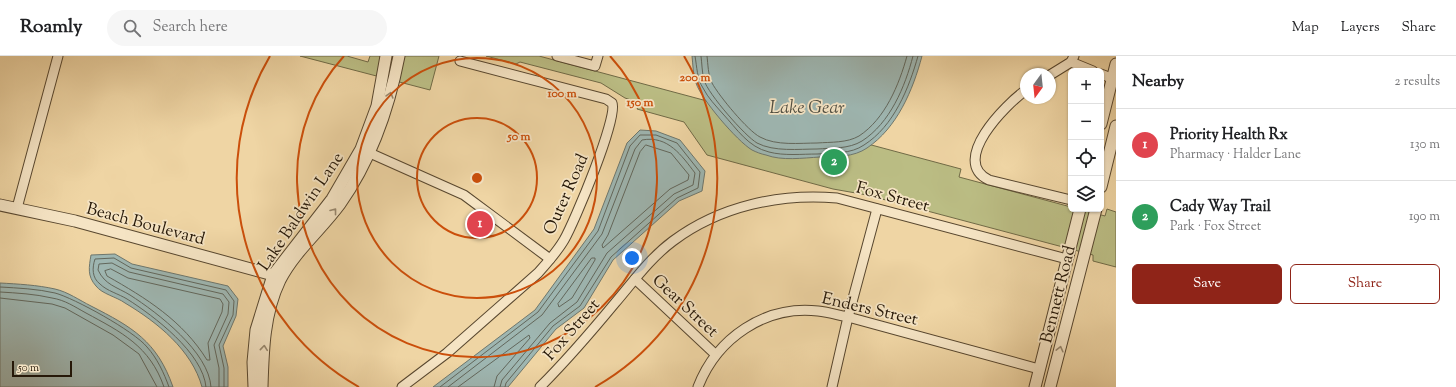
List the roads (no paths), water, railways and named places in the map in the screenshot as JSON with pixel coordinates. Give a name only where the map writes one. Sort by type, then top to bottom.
[{"type":"street","points":[[17,208],[58,56]]},
{"type":"street","name":"Lake Baldwin Lane","points":[[254,387],[253,362],[256,330],[277,278],[339,204],[355,180],[365,151],[377,106],[386,56]]},
{"type":"street","name":"Lake Baldwin Lane","points":[[365,151],[390,96],[399,56]]},
{"type":"street","points":[[557,56],[595,66],[598,56]]},
{"type":"street","points":[[1056,70],[1072,59],[1088,68]]},
{"type":"street","name":"Outer Road","points":[[402,387],[447,353],[538,273],[550,259],[564,240],[576,216],[605,144],[614,106],[606,99],[460,61]]},
{"type":"street","points":[[1104,114],[1114,80],[1116,64]]},
{"type":"street","points":[[1104,75],[1114,80]]},
{"type":"street","points":[[1020,94],[1006,105],[978,147],[974,161],[977,171],[989,180],[1068,199]]},
{"type":"street","points":[[1104,176],[1116,126]]},
{"type":"street","points":[[365,151],[464,195],[550,259]]},
{"type":"street","name":"Fox Street","points":[[540,387],[579,347],[652,260],[673,241],[711,218],[760,202],[802,197],[837,198],[1067,259]]},
{"type":"street","name":"Beach Boulevard","points":[[0,205],[75,221],[277,278]]},
{"type":"street","points":[[832,387],[848,317],[877,209]]},
{"type":"street","name":"Bennett Road","points":[[1035,387],[1079,212]]},
{"type":"street","name":"Bennett Road","points":[[1050,387],[1095,212]]},
{"type":"street","name":"Lake Baldwin Lane","points":[[262,387],[265,333],[277,278]]},
{"type":"street","name":"Gear Street","points":[[635,279],[715,354]]},
{"type":"street","name":"Enders Street","points":[[698,387],[704,372],[715,354],[732,338],[752,323],[772,314],[796,310],[818,310],[848,317],[1040,369]]},
{"type":"water","name":"Lake Gear","points":[[692,56],[922,56],[909,95],[895,119],[878,140],[862,151],[851,155],[793,159],[772,157],[759,153],[745,145],[738,138],[720,119],[699,90],[694,77]]},
{"type":"water","points":[[640,130],[656,131],[680,140],[705,171],[702,191],[679,201],[613,260],[584,308],[556,329],[508,387],[433,387],[535,310],[594,229],[627,143]]},
{"type":"water","points":[[115,254],[132,264],[228,286],[238,299],[236,316],[223,346],[228,367],[228,387],[202,387],[190,361],[172,338],[149,319],[96,286],[90,275],[89,267],[91,255]]},
{"type":"water","points":[[0,283],[60,290],[119,321],[141,337],[151,347],[167,371],[173,387],[0,387]]},
{"type":"place","name":"Cady Way Trail","points":[[834,162]]},
{"type":"place","name":"Priority Health Rx","points":[[480,224]]}]
